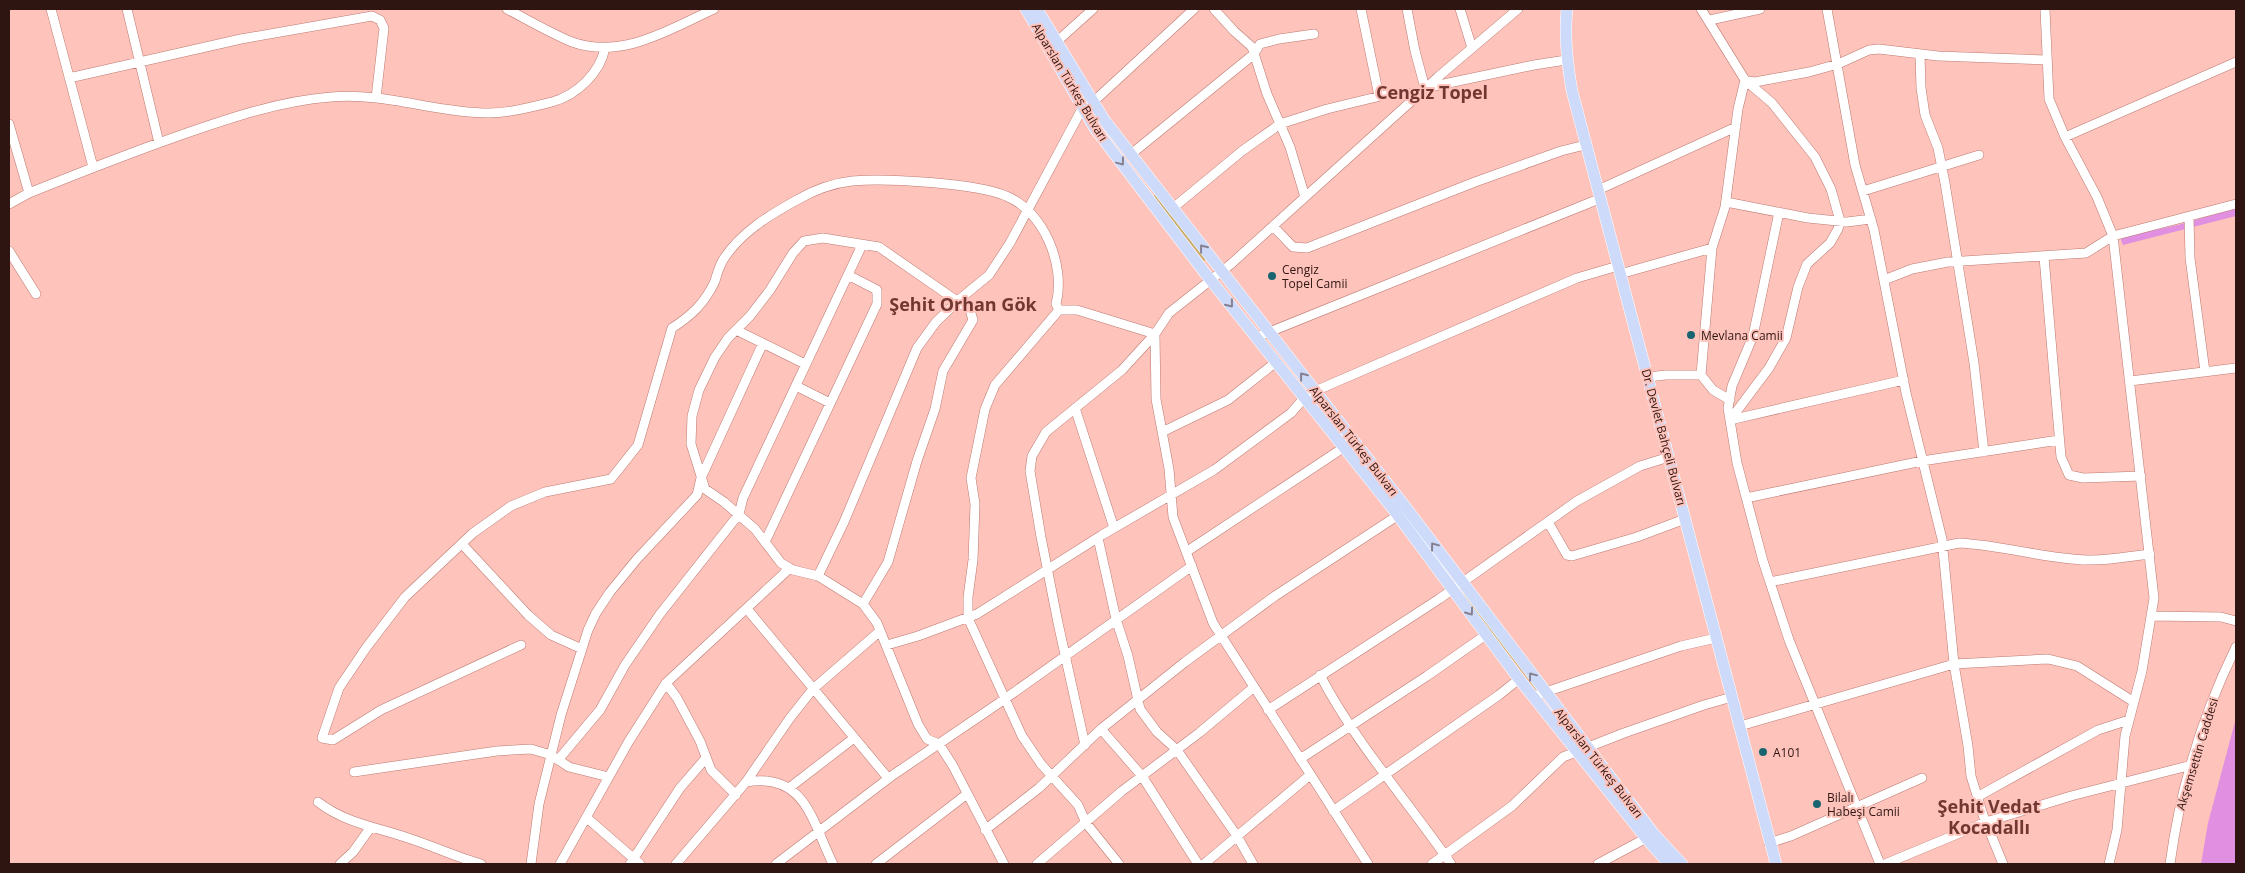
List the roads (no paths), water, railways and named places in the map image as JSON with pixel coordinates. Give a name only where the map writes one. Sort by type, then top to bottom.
[{"type":"main road","name":"Alparslan Türkeş Bulvarı","points":[[1026,9],[1053,45]]},
{"type":"main road","name":"Alparslan Türkeş Bulvarı","points":[[1037,9],[1053,45],[1088,105],[1130,154],[1354,441],[1402,512],[1582,750],[1650,836],[1669,864]]},
{"type":"main road","name":"Dr. Devlet Bahçeli Bulvarı","points":[[1567,9],[1564,32],[1566,60],[1585,145],[1776,864]]},
{"type":"main road","name":"Alparslan Türkeş Bulvarı","points":[[1088,105],[1094,126],[1211,280],[1343,448],[1402,512]]},
{"type":"main road","name":"Alparslan Türkeş Bulvarı","points":[[1457,585],[1486,634],[1519,679],[1540,694]]},
{"type":"main road","name":"Alparslan Türkeş Bulvarı","points":[[1650,836],[1682,864]]},
{"type":"street","points":[[51,9],[93,167]]},
{"type":"street","points":[[127,9],[159,143]]},
{"type":"street","points":[[507,9],[573,42],[605,48],[639,42],[714,9]]},
{"type":"street","points":[[1053,45],[1092,9]]},
{"type":"street","points":[[818,576],[844,522],[917,348],[936,322],[957,301],[989,275],[1010,243],[1028,208],[1088,105],[1194,9]]},
{"type":"street","points":[[1214,9],[1252,47],[1267,94],[1290,147],[1305,197]]},
{"type":"street","points":[[1361,9],[1380,96]]},
{"type":"street","points":[[1408,9],[1423,91]]},
{"type":"street","points":[[1460,9],[1472,48]]},
{"type":"street","points":[[1085,745],[1065,655],[1030,471],[1032,456],[1046,432],[1122,370],[1155,334],[1169,313],[1221,272],[1423,91],[1518,9]]},
{"type":"street","points":[[1702,9],[1745,80],[1772,103],[1815,157],[1831,189],[1840,222],[1830,243],[1807,264],[1798,287],[1786,338],[1769,368],[1730,420]]},
{"type":"street","points":[[1710,20],[1760,9]]},
{"type":"street","points":[[1827,9],[1855,165],[1871,218],[1904,380],[1943,547],[1954,664],[1968,746],[1971,776],[1986,822],[2003,864]]},
{"type":"street","points":[[2045,9],[2049,99],[2065,138],[2097,197],[2113,236],[2154,598],[2142,671],[2125,736],[2117,830],[2109,864]]},
{"type":"street","points":[[69,78],[241,39],[375,16],[382,22],[384,28],[376,98]]},
{"type":"street","points":[[1130,154],[1254,54],[1260,44],[1314,34]]},
{"type":"street","points":[[9,204],[29,193],[159,143],[231,118],[287,103],[332,97],[376,98],[490,113],[551,102],[573,92],[591,76],[601,61],[605,48]]},
{"type":"street","points":[[1745,80],[1755,82],[1838,64],[1869,50],[1880,49],[1920,54],[2046,60]]},
{"type":"street","points":[[1920,54],[1920,88],[1925,115],[1938,148],[1942,168],[1974,363],[1984,452]]},
{"type":"street","points":[[1172,208],[1242,151],[1280,124],[1328,109],[1380,96],[1423,91],[1534,65],[1566,60]]},
{"type":"street","points":[[2065,138],[2236,62]]},
{"type":"street","points":[[1701,375],[1703,371],[1712,248],[1726,202],[1738,109],[1745,80]]},
{"type":"street","points":[[9,124],[29,193]]},
{"type":"street","points":[[1257,337],[1598,194],[1736,128]]},
{"type":"street","points":[[1273,226],[1294,247],[1307,248],[1475,182],[1560,151],[1585,145]]},
{"type":"street","points":[[1863,191],[1979,155]]},
{"type":"street","points":[[521,645],[381,710],[333,740],[322,738],[340,688],[366,648],[405,597],[462,544],[511,506],[545,492],[611,479],[638,445],[672,328],[688,318],[702,304],[722,261],[736,243],[766,218],[819,189],[851,181],[880,181],[971,188],[1006,196],[1028,208],[1054,254],[1060,290],[1056,304],[1059,310]]},
{"type":"street","points":[[1726,202],[1840,222],[1871,218]]},
{"type":"street","points":[[1884,280],[1912,269],[1957,262],[2086,254],[2113,236],[2236,204]]},
{"type":"street","points":[[1779,212],[1753,336],[1732,386],[1728,408],[1737,463],[1746,498],[1789,640],[1880,864]]},
{"type":"street","points":[[2189,217],[2190,258],[2205,372]]},
{"type":"street","points":[[863,604],[888,562],[917,460],[935,409],[943,371],[973,320],[970,310],[879,247],[823,238],[804,241],[793,253],[755,310],[736,330],[715,357],[698,390],[692,416],[691,444],[705,489],[739,514],[755,529],[781,563],[790,568],[818,576],[863,604],[887,645],[918,724],[927,739],[939,744],[953,766],[1003,864]]},
{"type":"street","points":[[555,758],[600,710],[626,665],[660,614],[739,514],[743,498],[862,245]]},
{"type":"street","points":[[887,645],[918,636],[977,614],[1114,528],[1214,470],[1291,412],[1304,398],[1315,392],[1577,278],[1712,248]]},
{"type":"street","points":[[9,250],[36,294]]},
{"type":"street","points":[[2044,257],[2059,440],[2061,456],[2069,475],[2083,478],[2141,476]]},
{"type":"street","points":[[765,542],[877,304],[878,290],[848,275]]},
{"type":"street","points":[[1119,864],[1086,823],[1078,805],[1052,776],[1022,736],[968,618],[975,504],[971,478],[985,409],[995,385],[1059,310],[1077,310],[1155,334]]},
{"type":"street","points":[[736,330],[805,364]]},
{"type":"street","points":[[1155,334],[1156,399],[1169,469],[1173,517],[1214,623],[1368,864]]},
{"type":"street","points":[[531,864],[539,804],[555,758],[561,715],[582,649],[596,613],[610,592],[637,559],[697,494],[701,478],[763,343]]},
{"type":"street","points":[[1162,432],[1228,400],[1276,362]]},
{"type":"street","points":[[2130,381],[2236,368]]},
{"type":"street","points":[[1701,375],[1713,390],[1730,400]]},
{"type":"street","points":[[1648,377],[1701,375]]},
{"type":"street","points":[[1730,420],[1904,380]]},
{"type":"street","points":[[796,386],[830,403]]},
{"type":"street","points":[[1075,408],[1114,528]]},
{"type":"street","points":[[1746,498],[1922,460],[2059,440]]},
{"type":"street","points":[[1186,552],[1354,441]]},
{"type":"street","points":[[1268,710],[1457,585],[1577,501],[1640,466],[1669,457]]},
{"type":"street","points":[[985,830],[1052,776],[1101,729],[1221,634],[1402,512]]},
{"type":"street","points":[[1548,522],[1564,551],[1567,555],[1572,556],[1636,537],[1685,519]]},
{"type":"street","points":[[1098,538],[1116,620],[1139,699],[1140,709],[1157,732],[1177,750],[1237,836],[1254,864]]},
{"type":"street","points":[[1770,582],[1959,543],[1989,544],[2089,560],[2150,554]]},
{"type":"street","points":[[462,544],[528,615],[551,635],[582,649]]},
{"type":"street","points":[[776,864],[819,833],[888,778],[1006,698],[1192,566]]},
{"type":"street","points":[[560,864],[609,777],[666,683],[790,568]]},
{"type":"street","points":[[747,609],[888,778]]},
{"type":"street","points":[[2151,616],[2221,617],[2236,622]]},
{"type":"street","points":[[676,864],[736,795],[790,718],[813,689],[880,631]]},
{"type":"street","points":[[1300,759],[1350,728],[1486,634]]},
{"type":"street","points":[[1540,694],[1682,646],[1716,638]]},
{"type":"street","name":"Akşemsettin Caddesi","points":[[2170,864],[2180,807],[2192,765],[2211,707],[2236,647]]},
{"type":"street","points":[[1740,726],[1815,702],[1954,664],[2048,659],[2077,666],[2134,702]]},
{"type":"street","points":[[1320,675],[1350,728],[1384,775],[1428,829],[1451,864]]},
{"type":"street","points":[[1334,811],[1500,695],[1519,679]]},
{"type":"street","points":[[666,683],[678,698],[711,770],[736,795]]},
{"type":"street","points":[[1038,864],[1142,776],[1254,687]]},
{"type":"street","points":[[1432,864],[1512,806],[1564,757],[1704,705],[1732,697]]},
{"type":"street","points":[[1977,797],[2098,730],[2129,720]]},
{"type":"street","points":[[1101,729],[1142,776],[1198,864]]},
{"type":"street","points":[[789,788],[854,738]]},
{"type":"street","points":[[354,772],[497,751],[531,749],[555,758],[569,767],[609,777]]},
{"type":"street","points":[[587,818],[635,862],[680,788],[706,758]]},
{"type":"street","points":[[1885,864],[1986,822],[2120,783],[2192,765]]},
{"type":"street","points":[[1204,864],[1310,776]]},
{"type":"street","points":[[1770,843],[1792,836],[1922,778]]},
{"type":"street","points":[[746,782],[761,780],[784,783],[801,800],[814,818],[833,864]]},
{"type":"street","points":[[876,864],[967,794]]},
{"type":"street","points":[[318,802],[332,813],[371,827],[408,837],[481,864]]},
{"type":"street","points":[[340,864],[353,852],[371,827]]},
{"type":"street","points":[[1598,864],[1650,836]]},
{"type":"place","name":"Cengiz Topel Camii","points":[[1272,276]]},
{"type":"place","name":"Mevlana Camii","points":[[1691,335]]},
{"type":"place","name":"A101","points":[[1763,752]]},
{"type":"place","name":"Bilalı Habeşi Camii","points":[[1817,804]]},
{"type":"district","name":"Cengiz Topel","points":[[1432,92]]},
{"type":"district","name":"Şehit Orhan Gök","points":[[963,304]]},
{"type":"district","name":"Şehit Vedat Kocadallı","points":[[1989,816]]}]
